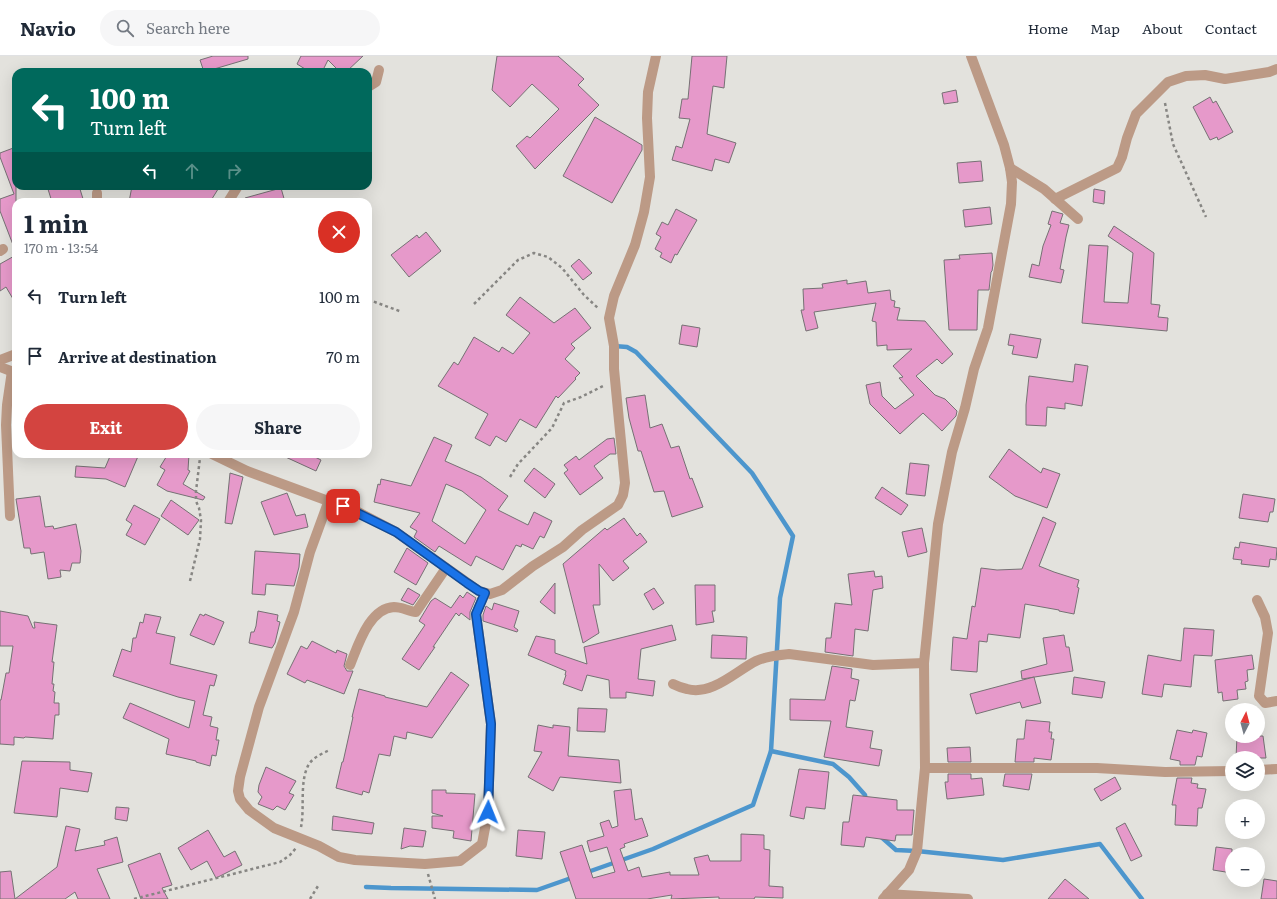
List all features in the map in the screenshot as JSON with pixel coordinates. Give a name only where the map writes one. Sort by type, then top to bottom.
[{"type":"street","points":[[220,458],[247,471],[329,500],[358,512],[396,532],[479,591],[490,594],[502,590],[533,566],[563,547],[582,530],[618,505],[623,495],[625,483],[615,380],[614,346],[609,318],[614,296],[635,245],[644,212],[650,177],[648,92],[656,56]]},
{"type":"street","points":[[885,897],[909,870],[917,851],[925,768],[924,664],[940,517],[952,452],[965,408],[974,369],[988,328],[1011,204],[1012,182],[1010,168],[1004,146],[971,56]]},
{"type":"street","points":[[1055,199],[1117,168],[1136,114],[1168,82],[1186,76],[1205,75],[1226,79],[1269,72],[1277,69]]},
{"type":"street","points":[[372,84],[376,82],[379,70]]},
{"type":"street","points":[[1010,168],[1044,189],[1078,219]]},
{"type":"street","points":[[0,360],[12,356]]},
{"type":"street","points":[[0,367],[12,371]]},
{"type":"street","points":[[10,516],[6,425],[7,405],[12,381]]},
{"type":"street","points":[[329,500],[310,552],[294,612],[260,707],[240,777],[238,791],[240,799],[249,810],[274,828],[319,846],[339,857],[355,860],[424,864],[460,861],[482,844],[488,812],[491,724],[476,614],[485,593]]},
{"type":"street","points":[[350,665],[369,623],[378,614],[389,608],[395,607],[416,612],[446,568]]},
{"type":"street","points":[[1257,600],[1264,617],[1268,633],[1260,696],[1265,703],[1277,701]]},
{"type":"street","points":[[673,684],[688,690],[702,689],[719,684],[757,660],[777,655],[789,654],[874,664],[924,664]]},
{"type":"street","points":[[925,768],[1097,768],[1164,772],[1225,770]]},
{"type":"street","points":[[1265,770],[1277,769]]},
{"type":"street","points":[[885,897],[968,899]]},
{"type":"path","points":[[1162,89],[1173,144],[1206,217]]},
{"type":"path","points":[[474,304],[518,260],[534,253],[548,257],[562,268],[584,295],[609,318]]},
{"type":"path","points":[[372,302],[402,312]]},
{"type":"path","points":[[510,477],[518,464],[552,428],[564,404],[615,380]]},
{"type":"path","points":[[190,580],[200,538],[201,520],[196,501],[196,491],[200,458]]},
{"type":"path","points":[[134,899],[262,868],[280,862],[290,855],[299,838],[303,814],[303,784],[306,772],[310,764],[318,756],[330,750]]},
{"type":"path","points":[[424,864],[435,899]]},
{"type":"path","points":[[310,899],[318,886]]},
{"type":"building","points":[[213,56],[248,56],[248,59],[218,68],[203,68],[200,60]]},
{"type":"building","points":[[301,56],[363,56],[350,68],[336,68],[328,60],[324,68],[304,68],[297,64]]},
{"type":"building","points":[[497,56],[558,56],[584,79],[578,85],[599,105],[535,169],[516,146],[527,136],[530,138],[559,109],[532,84],[510,107],[492,90]]},
{"type":"building","points":[[692,56],[727,56],[724,88],[713,86],[707,134],[736,143],[729,163],[715,159],[712,171],[672,160],[676,146],[682,148],[690,119],[679,118],[682,99],[688,99]]},
{"type":"building","points":[[956,90],[958,102],[944,104],[942,93]]},
{"type":"building","points":[[1210,97],[1213,103],[1216,101],[1233,132],[1218,140],[1217,137],[1210,140],[1193,107]]},
{"type":"building","points":[[595,117],[642,145],[642,150],[612,203],[563,176]]},
{"type":"building","points":[[12,148],[12,189],[0,157],[0,153]]},
{"type":"building","points":[[981,161],[983,181],[959,183],[957,163]]},
{"type":"building","points":[[1094,189],[1105,191],[1104,204],[1093,202]]},
{"type":"building","points":[[12,190],[16,190],[16,198],[12,198],[12,242],[0,211],[0,199],[14,194]]},
{"type":"building","points":[[48,190],[80,190],[83,198],[51,198]]},
{"type":"building","points":[[131,190],[218,190],[212,198],[130,198]]},
{"type":"building","points":[[274,190],[282,190],[284,198],[245,198]]},
{"type":"building","points":[[990,207],[992,224],[965,227],[963,210]]},
{"type":"building","points":[[676,209],[697,220],[677,255],[675,254],[671,263],[660,257],[662,253],[655,249],[661,237],[656,234],[662,222],[668,225]]},
{"type":"building","points":[[1052,211],[1063,214],[1060,223],[1069,225],[1060,269],[1064,270],[1061,283],[1029,277],[1032,264],[1039,266],[1043,246],[1051,225],[1048,224]]},
{"type":"building","points":[[1114,226],[1154,253],[1151,304],[1160,305],[1158,317],[1168,318],[1167,331],[1082,323],[1089,245],[1108,246],[1104,302],[1128,303],[1133,253],[1108,236]]},
{"type":"building","points":[[426,232],[441,251],[409,277],[391,255],[417,235],[419,238]]},
{"type":"building","points":[[992,253],[993,265],[989,290],[978,290],[977,330],[949,330],[944,260],[960,259],[959,255]]},
{"type":"building","points":[[12,257],[12,297],[6,287],[0,291],[0,264]]},
{"type":"building","points":[[579,259],[592,273],[583,280],[571,266]]},
{"type":"building","points":[[847,280],[847,284],[866,281],[868,293],[890,290],[891,300],[895,301],[894,307],[900,308],[897,320],[925,321],[953,354],[942,364],[937,359],[916,376],[935,395],[945,399],[957,411],[956,416],[942,431],[923,413],[900,434],[870,404],[866,385],[880,382],[882,396],[895,409],[914,395],[899,378],[903,377],[893,366],[912,349],[887,350],[887,345],[877,346],[876,322],[872,321],[876,303],[814,312],[818,328],[806,331],[801,310],[804,310],[803,289],[823,288],[822,284]]},
{"type":"building","points":[[520,297],[554,323],[575,308],[591,328],[571,344],[575,348],[565,359],[580,373],[558,398],[556,396],[536,428],[520,419],[506,442],[496,436],[490,446],[475,438],[488,414],[438,386],[454,362],[458,365],[474,337],[499,352],[502,347],[513,354],[530,333],[506,315]]},
{"type":"building","points":[[682,325],[700,328],[697,347],[679,344]]},
{"type":"building","points":[[1010,334],[1041,339],[1037,358],[1012,354],[1014,346],[1008,345]]},
{"type":"building","points":[[1075,364],[1088,366],[1082,406],[1065,403],[1065,409],[1047,407],[1046,426],[1026,425],[1026,405],[1029,376],[1073,382]]},
{"type":"building","points":[[645,395],[650,428],[662,424],[671,448],[679,446],[690,479],[692,478],[703,507],[672,517],[664,491],[654,492],[641,451],[638,451],[629,418],[626,398]]},
{"type":"building","points":[[434,437],[452,445],[445,461],[481,477],[508,496],[498,510],[528,525],[534,512],[552,521],[544,538],[540,536],[533,549],[522,544],[521,547],[516,545],[503,570],[476,556],[471,566],[439,546],[435,552],[414,537],[417,531],[410,527],[420,513],[374,502],[378,484],[380,485],[381,479],[411,486]],"holes":[[[446,484],[462,491],[486,510],[465,544],[432,521]]]},
{"type":"building","points":[[614,438],[616,454],[610,454],[594,466],[603,478],[580,495],[564,473],[568,470],[564,465],[576,456],[579,460],[607,439]]},
{"type":"building","points":[[1009,449],[1041,473],[1043,468],[1060,474],[1047,508],[1015,496],[989,477]]},
{"type":"building","points":[[109,458],[137,458],[125,487],[106,479],[75,477],[76,466],[105,468]]},
{"type":"building","points":[[166,458],[189,458],[188,470],[190,471],[183,484],[205,497],[203,500],[167,491],[157,485],[165,470],[160,467]]},
{"type":"building","points":[[288,458],[317,458],[321,460],[316,471]]},
{"type":"building","points":[[910,463],[929,465],[925,496],[906,494]]},
{"type":"building","points":[[534,468],[555,484],[545,498],[524,481]]},
{"type":"building","points":[[230,473],[243,477],[232,524],[225,523]]},
{"type":"building","points":[[882,487],[908,505],[901,515],[875,498]]},
{"type":"building","points":[[287,493],[296,516],[305,514],[308,527],[274,535],[261,502]]},
{"type":"building","points":[[1243,494],[1275,499],[1273,512],[1270,512],[1268,522],[1239,518]]},
{"type":"building","points":[[40,496],[45,527],[53,526],[54,529],[76,524],[81,551],[80,563],[72,563],[70,571],[60,570],[61,577],[48,579],[44,552],[31,554],[30,548],[24,548],[16,499]]},
{"type":"building","points":[[171,500],[199,520],[188,535],[161,516]]},
{"type":"building","points":[[134,505],[160,519],[145,545],[126,535],[132,524],[126,520]]},
{"type":"building","points":[[1043,517],[1056,523],[1039,566],[1079,580],[1074,614],[1025,604],[1020,638],[988,634],[987,642],[979,641],[977,672],[951,670],[953,637],[967,639],[972,606],[975,607],[981,568],[997,570],[1022,569]]},
{"type":"building","points":[[624,518],[637,536],[640,533],[647,542],[623,561],[629,568],[613,581],[599,564],[600,605],[593,605],[599,633],[583,643],[563,564],[605,528],[607,530]]},
{"type":"building","points":[[922,528],[927,552],[908,557],[902,532]]},
{"type":"building","points":[[1240,542],[1277,548],[1276,560],[1270,559],[1269,567],[1241,564],[1242,560],[1233,559],[1235,547],[1239,548]]},
{"type":"building","points":[[407,548],[428,563],[416,585],[394,572]]},
{"type":"building","points":[[255,551],[300,554],[299,567],[294,586],[266,584],[265,595],[252,594]]},
{"type":"building","points":[[874,571],[875,577],[882,576],[883,588],[873,590],[868,631],[855,629],[853,656],[825,652],[826,638],[831,638],[835,603],[852,605],[848,574]]},
{"type":"building","points":[[555,583],[555,614],[540,602]]},
{"type":"building","points":[[695,585],[715,585],[715,611],[712,611],[714,622],[696,625]]},
{"type":"building","points":[[408,588],[420,595],[413,605],[401,600]]},
{"type":"building","points":[[654,588],[664,603],[653,610],[644,594]]},
{"type":"building","points":[[467,592],[476,598],[470,612],[470,620],[461,613],[459,616],[456,613],[419,670],[402,659],[425,625],[419,621],[431,601],[435,598],[451,608],[460,595],[463,598]]},
{"type":"building","points":[[494,603],[519,611],[514,627],[518,630],[517,632],[483,621],[486,606],[492,610]]},
{"type":"building","points":[[0,611],[28,616],[33,628],[35,628],[34,622],[57,625],[52,662],[54,662],[52,684],[54,684],[53,691],[55,692],[54,703],[59,703],[59,715],[55,715],[53,739],[14,737],[14,745],[0,744],[0,700],[6,673],[9,673],[13,646],[0,646]]},
{"type":"building","points":[[258,611],[278,615],[277,621],[280,622],[275,643],[272,648],[249,643],[251,632],[254,632],[256,626]]},
{"type":"building","points":[[145,614],[161,617],[156,633],[175,637],[170,664],[217,675],[214,686],[210,685],[203,715],[212,717],[210,726],[218,728],[216,740],[219,740],[216,756],[212,755],[210,766],[166,754],[169,739],[123,718],[130,703],[189,728],[195,701],[113,676],[122,649],[131,652],[133,638],[136,638],[140,622],[143,623]]},
{"type":"building","points":[[200,614],[204,616],[205,614],[224,622],[214,645],[190,635]]},
{"type":"building","points":[[672,625],[676,640],[641,649],[638,679],[655,681],[653,696],[626,692],[626,698],[610,698],[609,680],[587,675],[582,691],[563,684],[566,671],[528,655],[536,636],[555,640],[555,653],[587,664],[584,647]]},
{"type":"building","points":[[1184,628],[1214,630],[1212,656],[1194,655],[1191,687],[1164,684],[1162,697],[1142,694],[1148,655],[1181,661]]},
{"type":"building","points":[[712,635],[747,637],[746,659],[711,658]]},
{"type":"building","points":[[1064,635],[1066,647],[1069,647],[1073,671],[1022,679],[1021,671],[1047,664],[1043,638]]},
{"type":"building","points":[[312,641],[336,653],[337,650],[347,654],[344,666],[347,671],[353,671],[344,694],[307,680],[305,683],[287,674],[301,646],[307,649]]},
{"type":"building","points":[[1252,655],[1254,669],[1247,670],[1248,681],[1245,682],[1246,689],[1237,690],[1238,699],[1223,701],[1222,692],[1218,693],[1215,660]]},
{"type":"building","points":[[832,666],[852,669],[851,678],[859,680],[855,701],[850,700],[846,727],[873,731],[870,748],[882,750],[879,766],[824,757],[831,721],[790,720],[790,699],[825,700]]},
{"type":"building","points":[[451,672],[469,685],[432,738],[407,732],[406,739],[394,736],[390,756],[379,754],[369,793],[363,791],[362,795],[336,788],[359,689],[427,707]]},
{"type":"building","points":[[1034,677],[1041,703],[1022,708],[1020,702],[976,714],[970,694]]},
{"type":"building","points":[[1074,677],[1105,682],[1102,698],[1072,694]]},
{"type":"building","points":[[578,708],[607,709],[605,732],[577,731]]},
{"type":"building","points":[[1026,720],[1050,722],[1049,732],[1052,732],[1051,739],[1054,739],[1051,760],[1034,758],[1034,762],[1015,762],[1017,739],[1024,739]]},
{"type":"building","points":[[538,725],[553,728],[553,725],[570,727],[568,756],[619,760],[621,783],[560,777],[553,791],[528,777],[542,752],[534,751]]},
{"type":"building","points":[[1177,730],[1192,733],[1193,730],[1207,733],[1202,757],[1197,756],[1195,765],[1180,765],[1180,761],[1170,759]]},
{"type":"building","points":[[1237,743],[1264,743],[1266,758],[1265,751],[1236,751]]},
{"type":"building","points":[[970,747],[971,762],[948,762],[947,748]]},
{"type":"building","points":[[22,761],[70,762],[70,770],[92,773],[88,792],[60,788],[57,817],[14,813]]},
{"type":"building","points":[[266,767],[296,781],[289,793],[294,795],[285,810],[277,806],[273,810],[258,804],[262,797],[258,792],[259,785]]},
{"type":"building","points":[[799,769],[829,772],[825,809],[806,807],[804,819],[790,816]]},
{"type":"building","points":[[948,774],[971,774],[971,779],[982,778],[984,795],[947,799],[945,782],[948,782]]},
{"type":"building","points":[[1005,774],[1032,774],[1029,790],[1003,786]]},
{"type":"building","points":[[1115,777],[1121,789],[1101,801],[1094,789]]},
{"type":"building","points":[[1177,778],[1192,778],[1191,783],[1198,784],[1197,788],[1206,789],[1202,808],[1198,808],[1197,826],[1175,825],[1176,805],[1172,805]]},
{"type":"building","points":[[631,789],[635,820],[642,818],[648,836],[624,844],[625,847],[620,849],[628,871],[639,867],[642,877],[670,872],[670,875],[699,875],[694,858],[708,855],[710,861],[741,861],[741,834],[764,835],[764,849],[770,850],[769,886],[783,887],[783,898],[755,897],[754,899],[719,899],[719,897],[671,899],[672,895],[647,899],[576,899],[560,852],[582,845],[593,878],[615,872],[607,847],[590,852],[587,841],[604,836],[600,823],[609,820],[612,828],[618,826],[614,791]]},
{"type":"building","points":[[432,790],[446,790],[446,793],[475,794],[471,841],[453,838],[454,831],[432,828],[432,816],[443,816],[432,813]]},
{"type":"building","points":[[853,795],[897,800],[897,810],[914,810],[912,835],[896,835],[895,841],[866,837],[864,847],[841,845],[843,822],[849,822]]},
{"type":"building","points":[[116,807],[129,808],[127,821],[115,819]]},
{"type":"building","points":[[333,816],[374,823],[372,834],[332,830]]},
{"type":"building","points":[[1125,823],[1142,856],[1131,861],[1116,828]]},
{"type":"building","points":[[66,826],[80,829],[75,851],[105,845],[104,841],[117,837],[123,862],[97,869],[110,899],[78,899],[75,892],[65,899],[15,899],[57,867]]},
{"type":"building","points":[[404,828],[426,831],[423,847],[410,846],[401,849]]},
{"type":"building","points":[[208,830],[224,857],[235,851],[242,865],[216,878],[207,861],[191,870],[178,848]]},
{"type":"building","points":[[518,830],[545,832],[542,859],[516,856]]},
{"type":"building","points":[[1216,847],[1225,848],[1225,872],[1213,870]]},
{"type":"building","points":[[160,853],[172,885],[162,888],[168,899],[141,899],[128,865]]},
{"type":"building","points":[[11,871],[15,899],[0,899],[0,872]]},
{"type":"building","points":[[1065,879],[1089,899],[1048,899]]},
{"type":"building","points":[[1265,879],[1277,881],[1277,899],[1261,899],[1263,887],[1265,887]]},
{"type":"waterway","points":[[585,873],[653,849],[753,805],[771,751],[780,598],[793,536],[752,473],[636,352],[627,347],[614,346]]},
{"type":"waterway","points":[[771,751],[833,764],[849,777],[865,795],[866,802]]},
{"type":"waterway","points":[[879,835],[896,850],[1003,860],[1100,844],[1142,899]]},
{"type":"waterway","points":[[366,887],[537,890],[574,877]]},
{"type":"route","points":[[343,506],[358,512],[396,532],[455,575],[479,591],[485,593],[476,614],[478,638],[491,724],[488,812]]}]
